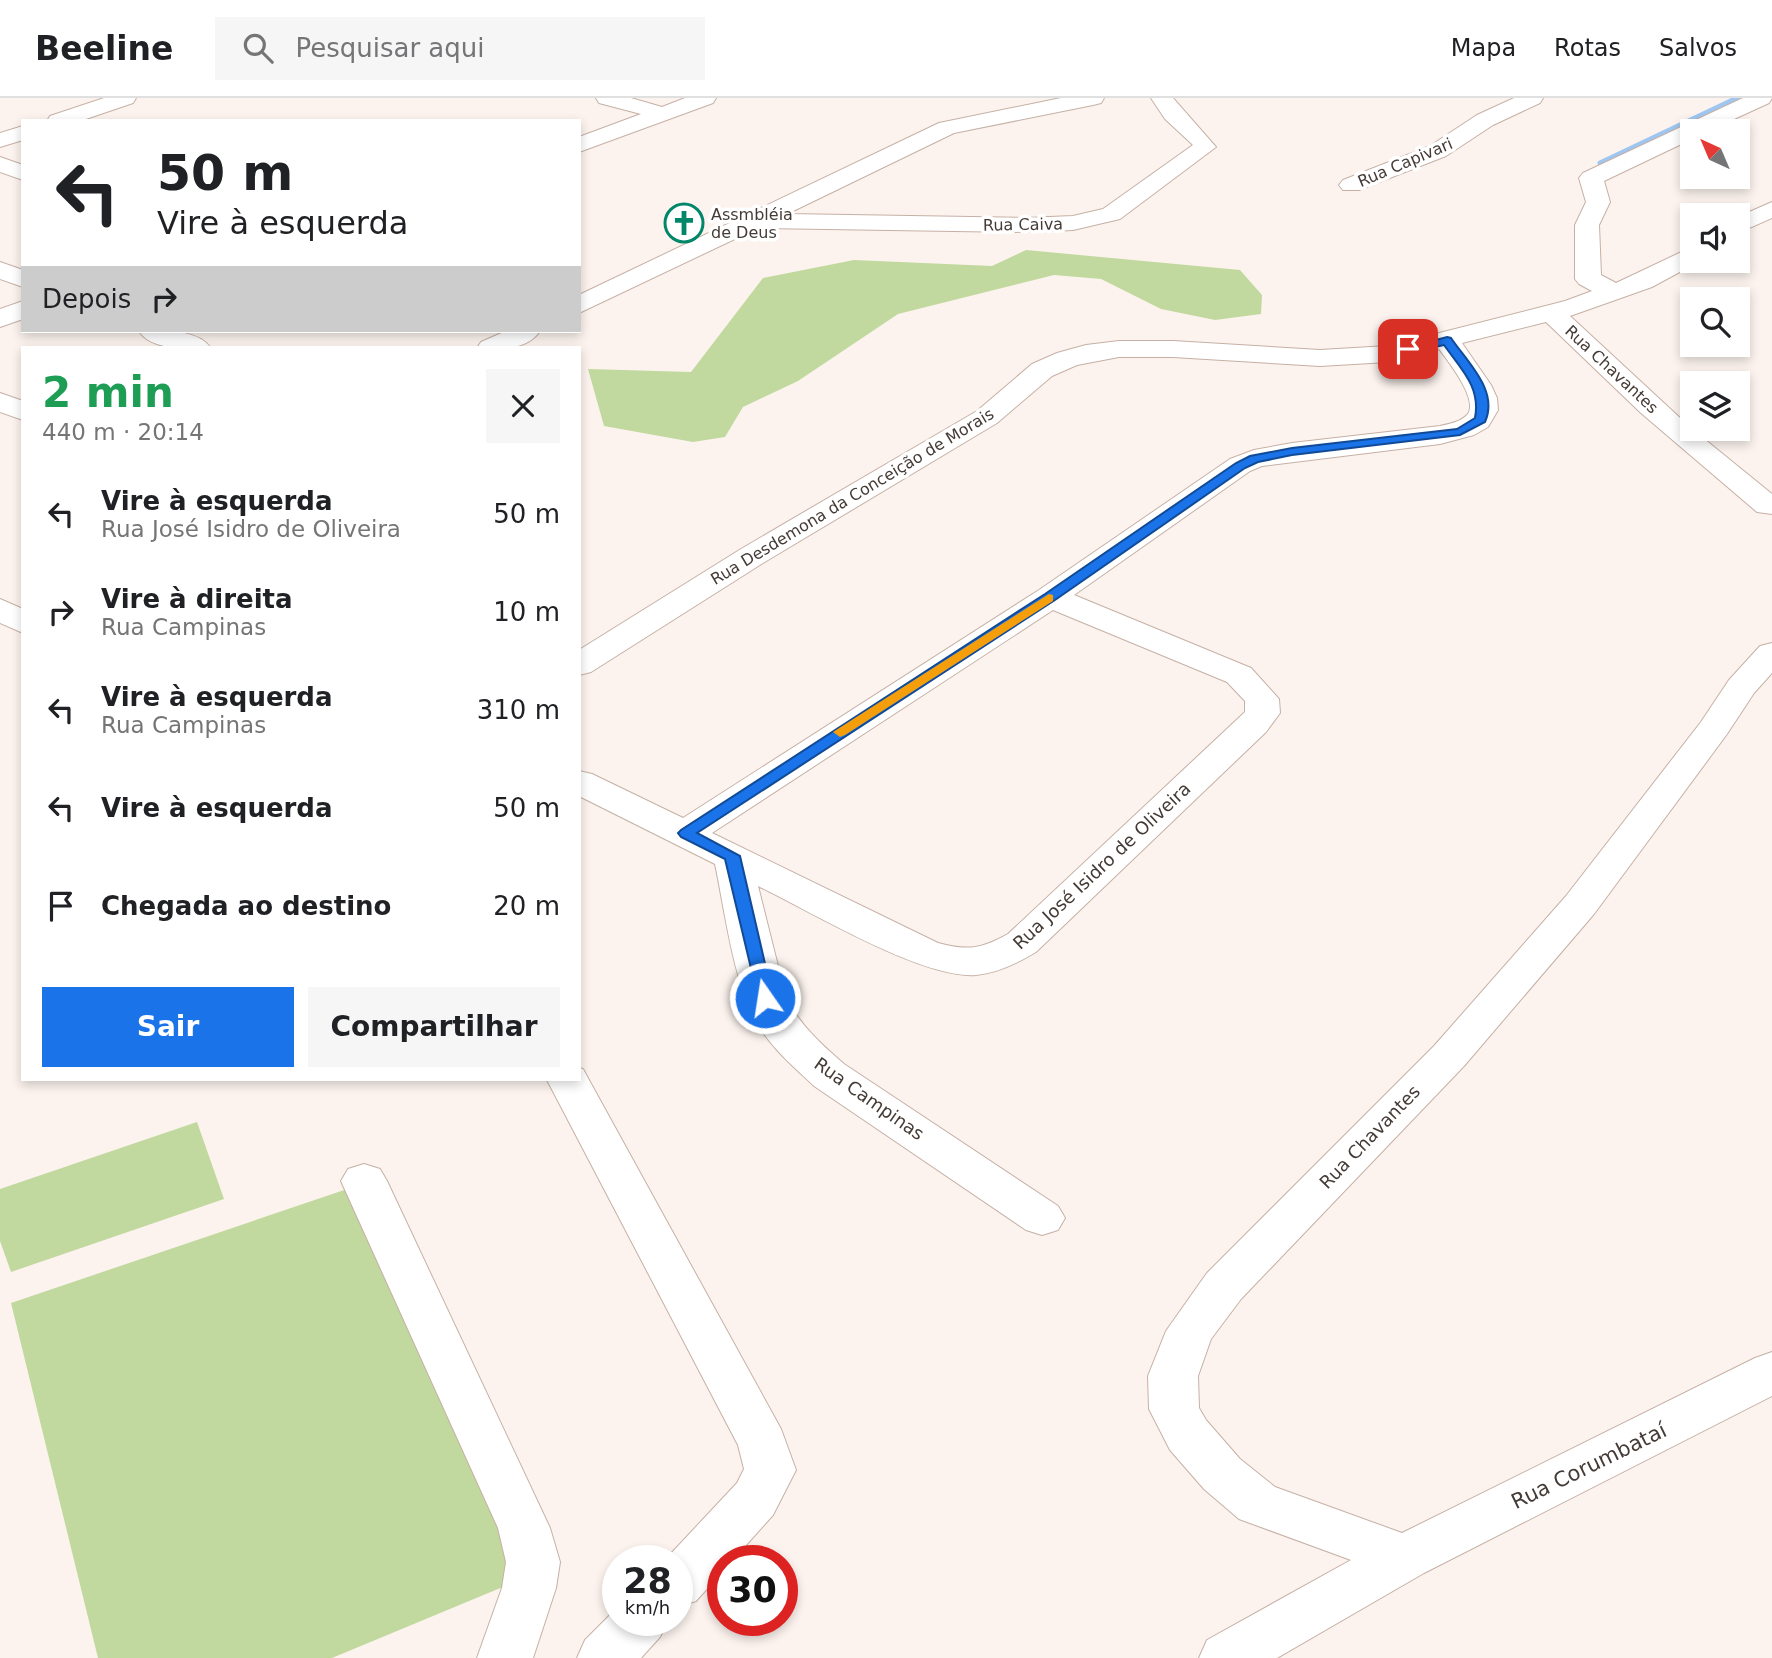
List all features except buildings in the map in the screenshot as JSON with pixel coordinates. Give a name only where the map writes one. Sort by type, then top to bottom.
[{"type":"street","points":[[78,98],[102,106],[126,107]]},
{"type":"street","points":[[607,98],[664,114]]},
{"type":"street","points":[[581,144],[705,98]]},
{"type":"street","points":[[581,304],[947,128],[1093,98]]},
{"type":"street","name":"Rua Caiva","points":[[752,221],[1026,225],[1073,223],[1111,214],[1205,147],[1202,141],[1171,116],[1162,98]]},
{"type":"street","name":"Rua Capivari","points":[[1351,185],[1438,151],[1492,117],[1532,98]]},
{"type":"street","points":[[1615,293],[1588,279],[1587,225],[1598,202],[1591,178],[1761,98]]},
{"type":"street","points":[[64,119],[102,106]]},
{"type":"street","points":[[0,140],[21,134]]},
{"type":"street","points":[[0,164],[21,172]]},
{"type":"street","points":[[1750,220],[1772,209]]},
{"type":"street","name":"Rua Desdemona da Conceição de Morais","points":[[581,664],[752,556],[987,416],[1042,370],[1086,353],[1119,349],[1173,349],[1353,358],[1388,354],[1552,313],[1643,282],[1680,262]]},
{"type":"street","points":[[0,270],[21,278]]},
{"type":"street","points":[[0,319],[21,310]]},
{"type":"street","name":"Rua Chavantes","points":[[1552,313],[1651,407],[1771,507]]},
{"type":"street","points":[[157,333],[192,346]]},
{"type":"street","points":[[495,346],[523,333]]},
{"type":"street","points":[[686,833],[1050,597],[1230,471],[1254,459],[1450,433],[1472,426],[1481,420],[1484,402],[1479,387],[1447,341]]},
{"type":"street","points":[[0,401],[21,411]]},
{"type":"street","name":"Rua José Isidro de Oliveira","points":[[581,783],[896,939],[961,963],[982,962],[1000,957],[1022,943],[1254,725],[1263,713],[1262,699],[1239,675],[1050,597]]},
{"type":"street","points":[[0,609],[21,622]]},
{"type":"street","name":"Rua Chavantes","points":[[1405,1558],[1257,1503],[1222,1474],[1188,1435],[1174,1409],[1173,1376],[1190,1331],[1224,1286],[1449,1056],[1580,905],[1715,727],[1741,687],[1772,653]]},
{"type":"street","name":"Rua Campinas","points":[[732,856],[765,998],[776,1020],[798,1047],[829,1075],[1042,1218]]},
{"type":"street","points":[[569,1081],[763,1444],[770,1470],[755,1499],[693,1567]]},
{"type":"street","points":[[364,1181],[524,1528],[533,1562],[529,1588],[505,1658]]},
{"type":"street","name":"Rua Corumbataí","points":[[1227,1658],[1405,1558],[1712,1405],[1772,1372]]},
{"type":"street","points":[[605,1658],[626,1636]]},
{"type":"green space","points":[[1026,250],[1240,270],[1262,295],[1261,314],[1215,320],[1161,309],[1101,279],[1054,275],[898,314],[798,381],[743,407],[725,437],[693,442],[604,426],[588,369],[691,372],[763,278],[854,260],[992,266]]},
{"type":"green space","points":[[197,1122],[224,1199],[11,1272],[0,1241],[0,1189]]},
{"type":"green space","points":[[359,1185],[527,1577],[332,1658],[98,1658],[11,1303]]},
{"type":"waterway","points":[[1600,163],[1737,98]]},
{"type":"slow traffic","points":[[840,732],[1049,598]]},
{"type":"place","name":"Assmbléia de Deus","points":[[684,223]]},
{"type":"route","points":[[765,998],[732,856],[686,833],[1050,597],[1240,465],[1269,455],[1460,432],[1481,420],[1484,402],[1479,387],[1447,341],[1408,349]]}]
